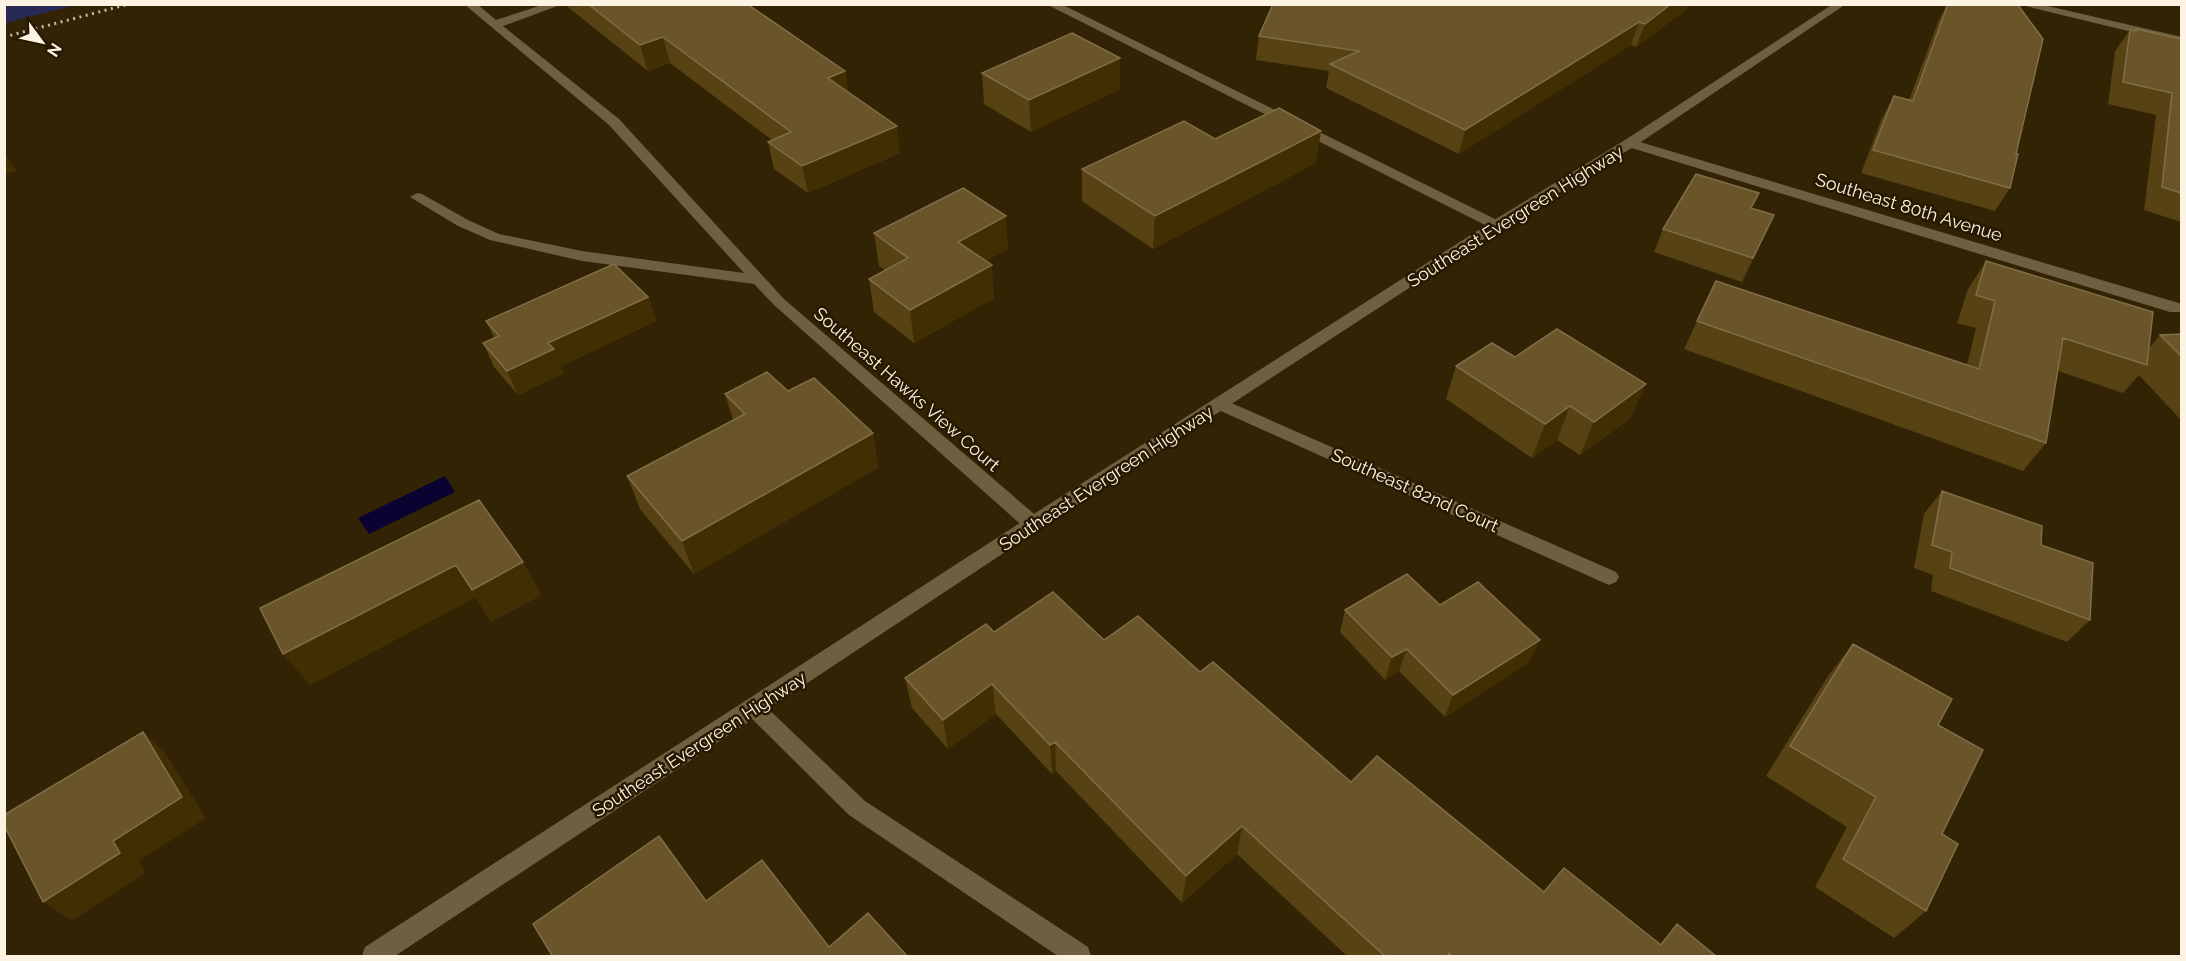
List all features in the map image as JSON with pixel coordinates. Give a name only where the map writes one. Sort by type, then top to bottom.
[{"type":"street","name":"Southeast Hawks View Court","points":[[469,4],[614,122],[779,302],[1033,524]]},
{"type":"street","points":[[494,25],[558,4]]},
{"type":"street","points":[[1051,4],[1496,225]]},
{"type":"street","name":"Southeast Evergreen Highway","points":[[374,957],[1033,524],[1496,225],[1630,143],[1840,4]]},
{"type":"street","points":[[2022,4],[2181,42]]},
{"type":"street","name":"Southeast 80th Avenue","points":[[1630,143],[2176,308]]},
{"type":"street","points":[[417,197],[495,237],[582,256],[759,280]]},
{"type":"street","name":"Southeast 82nd Court","points":[[1220,404],[1609,577]]},
{"type":"street","points":[[753,708],[856,808],[1079,957]]},
{"type":"shaded area","points":[[12,4],[76,5],[5,23],[5,7]]},
{"type":"shaded area","points":[[445,476],[455,492],[369,534],[358,518]]},
{"type":"building","points":[[588,4],[747,4],[845,71],[828,78],[897,126],[802,166],[768,142],[791,132],[663,37],[640,45]]},
{"type":"building","points":[[1273,4],[1671,4],[1645,24],[1639,22],[1465,130],[1330,64],[1359,51],[1259,36]]},
{"type":"building","points":[[1948,4],[2018,5],[2043,39],[2010,188],[1873,150],[1894,96],[1913,101]]},
{"type":"building","points":[[2136,29],[2181,39],[2181,193],[2162,187],[2172,93],[2123,82],[2130,30],[2136,31]]},
{"type":"building","points":[[1072,33],[1120,58],[1029,100],[982,73]]},
{"type":"building","points":[[1279,108],[1321,131],[1155,216],[1082,169],[1184,121],[1215,139]]},
{"type":"building","points":[[1696,174],[1759,193],[1751,208],[1774,215],[1753,258],[1663,229]]},
{"type":"building","points":[[963,188],[1006,216],[958,242],[992,265],[910,310],[869,279],[908,258],[874,233]]},
{"type":"building","points":[[1986,261],[2153,312],[2147,365],[2063,338],[2046,443],[1697,321],[1716,281],[1979,369],[1995,301],[1976,295]]},
{"type":"building","points":[[614,264],[648,297],[548,343],[554,349],[507,371],[483,343],[499,336],[486,321]]},
{"type":"building","points":[[1557,329],[1646,384],[1594,422],[1570,406],[1545,424],[1456,366],[1492,343],[1515,357]]},
{"type":"building","points":[[2181,334],[2181,356],[2160,335]]},
{"type":"building","points":[[767,372],[788,391],[814,378],[873,433],[682,541],[627,476],[745,414],[725,394]]},
{"type":"building","points":[[1942,491],[2042,526],[2041,545],[2093,563],[2090,620],[1950,568],[1952,552],[1932,545]]},
{"type":"building","points":[[479,500],[523,562],[472,590],[456,565],[283,654],[260,608]]},
{"type":"building","points":[[1407,574],[1440,605],[1478,582],[1540,640],[1453,695],[1407,649],[1392,657],[1345,610]]},
{"type":"building","points":[[1053,592],[1104,640],[1138,616],[1200,672],[1213,662],[1351,782],[1377,756],[1544,892],[1564,868],[1661,945],[1677,924],[1717,957],[1453,957],[1449,953],[1446,957],[1386,957],[1242,826],[1186,876],[1055,742],[1050,745],[992,684],[943,720],[905,678],[986,624],[994,632]]},
{"type":"building","points":[[1853,644],[1952,699],[1938,725],[1983,750],[1942,834],[1958,844],[1926,911],[1843,859],[1876,797],[1790,746]]},
{"type":"building","points":[[143,732],[182,797],[113,841],[120,853],[43,902],[4,825],[4,815]]},
{"type":"building","points":[[659,836],[706,901],[762,860],[829,947],[868,913],[908,957],[553,957],[533,924]]},
{"type":"railway","points":[[4,37],[129,4]]}]
